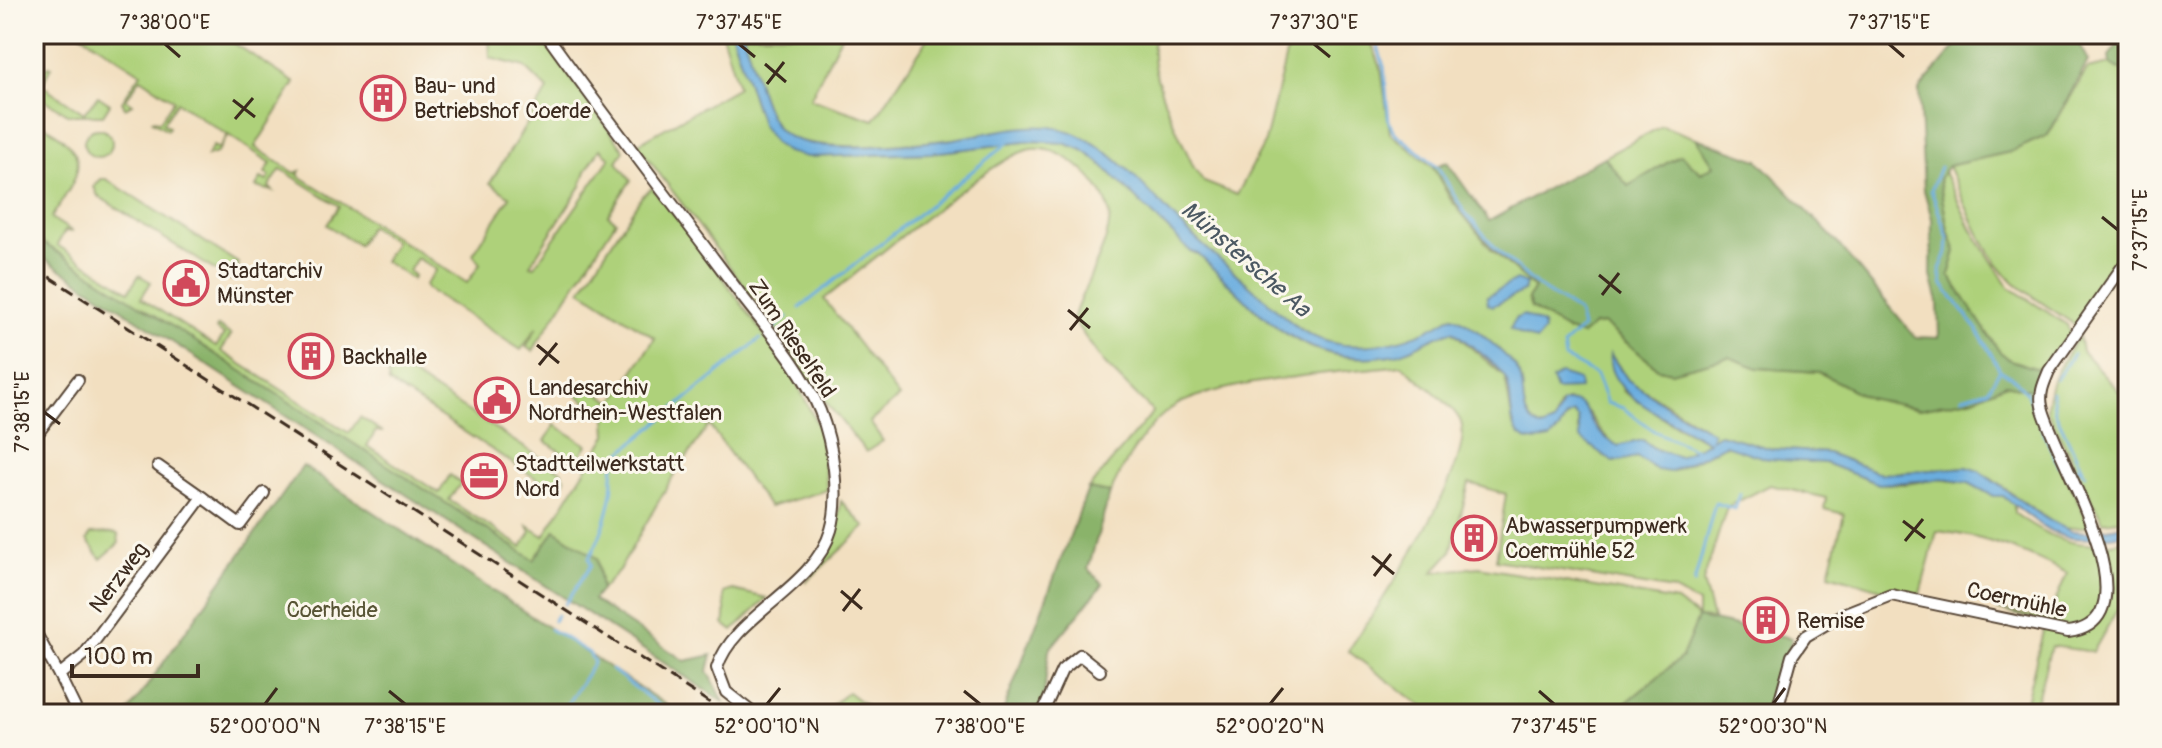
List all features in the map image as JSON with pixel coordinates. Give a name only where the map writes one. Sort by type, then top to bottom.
[{"type":"street","name":"Zum Rieselfeld","points":[[546,34],[768,332],[820,412],[829,446],[835,504],[827,542],[802,576],[726,649],[717,668],[726,692],[754,714]]},
{"type":"street","name":"Coermühle","points":[[1776,714],[1792,656],[1806,636],[1843,614],[1891,595],[2068,632],[2084,630],[2096,623],[2110,593],[2105,544],[2047,422],[2041,388],[2049,371],[2128,259]]},
{"type":"street","points":[[34,438],[78,380]]},
{"type":"street","points":[[158,466],[240,525],[264,493]]},
{"type":"street","name":"Nerzweg","points":[[59,675],[84,655],[202,497]]},
{"type":"street","points":[[34,630],[78,714]]},
{"type":"street","points":[[1042,714],[1062,670],[1080,655],[1100,671]]},
{"type":"green space","points":[[81,34],[220,34],[295,83],[255,147],[295,173],[300,171],[298,175],[467,283],[480,264],[473,254],[510,197],[490,183],[548,90],[525,67],[490,58],[489,34],[538,34],[624,150],[617,162],[631,180],[608,215],[616,221],[533,351],[526,347],[537,327],[521,350],[427,289],[425,285],[436,270],[417,258],[409,271],[414,276],[412,279],[384,261],[395,242],[370,226],[358,245],[327,225],[339,206],[281,169],[269,187],[273,191],[256,187],[261,178],[267,181],[270,176],[265,173],[271,163],[228,135],[217,153],[207,156],[213,146],[219,149],[227,135],[177,102],[163,123],[169,127],[167,130],[151,120],[160,121],[174,100],[141,78],[126,99],[133,104],[125,108],[122,101],[141,73]],"holes":[[[600,149],[610,158],[535,266],[530,265],[581,186],[586,171]]]},
{"type":"green space","points":[[722,34],[732,34],[756,109],[807,157],[931,153],[1033,141],[1063,143],[1081,149],[1099,162],[1190,251],[1198,254],[1263,316],[1284,333],[1308,346],[1333,355],[1362,358],[1402,352],[1452,331],[1505,377],[1513,425],[1528,437],[1545,440],[1573,413],[1578,418],[1578,430],[1590,445],[1613,462],[1637,457],[1657,470],[1674,471],[1725,445],[1825,463],[1879,484],[1937,479],[1969,483],[1993,496],[2003,496],[2014,505],[2014,513],[2054,537],[2081,544],[2128,540],[2128,591],[2093,652],[2051,646],[2033,714],[2023,714],[2045,623],[1996,609],[2048,619],[2067,573],[2004,546],[1937,531],[1920,594],[1888,591],[1829,574],[1844,514],[1824,509],[1826,498],[1770,485],[1727,507],[1703,582],[1713,619],[1698,618],[1682,657],[1620,708],[1623,714],[1433,714],[1348,651],[1400,572],[1455,468],[1462,440],[1460,420],[1442,399],[1402,365],[1284,378],[1222,390],[1196,397],[1165,413],[1137,445],[1110,493],[1088,489],[1153,412],[1104,363],[1073,320],[1107,235],[1109,210],[1105,199],[1090,177],[1069,159],[1057,153],[1032,149],[1014,155],[960,191],[824,299],[899,397],[870,422],[883,441],[866,452],[812,385],[772,323],[637,144],[738,87]],"holes":[[[1469,483],[1506,494],[1496,560],[1673,590],[1698,604],[1698,617],[1676,601],[1479,567],[1433,572],[1451,552]]]},
{"type":"green space","points":[[743,34],[842,34],[810,99],[874,120],[931,34],[1126,34],[1139,40],[1143,34],[1156,34],[1153,47],[1158,82],[1194,168],[1204,182],[1237,195],[1265,142],[1291,34],[1368,34],[1381,68],[1390,133],[1433,167],[1450,199],[1491,249],[1534,288],[1528,299],[1531,308],[1568,331],[1603,324],[1659,369],[1670,372],[1729,357],[1758,368],[1819,372],[1868,398],[1919,409],[1974,398],[2006,384],[2035,391],[2033,408],[2090,526],[2062,529],[1987,476],[1966,467],[1882,474],[1828,453],[1772,449],[1720,434],[1711,439],[1709,436],[1712,432],[1628,380],[1612,356],[1623,391],[1674,425],[1709,442],[1679,457],[1655,449],[1643,440],[1618,446],[1602,433],[1588,412],[1566,401],[1559,406],[1554,423],[1542,428],[1528,417],[1525,410],[1519,373],[1498,349],[1468,324],[1452,316],[1418,334],[1380,344],[1360,346],[1321,340],[1285,317],[1196,239],[1124,169],[1095,148],[1063,131],[1035,127],[940,141],[877,146],[817,144],[794,139],[779,130],[767,111]]},
{"type":"green space","points":[[1966,34],[2074,34],[2088,61],[2048,135],[2010,152],[1948,166],[1939,179],[1948,230],[1956,251],[1949,275],[1999,351],[2010,360],[2041,370],[2035,391],[2006,384],[1974,398],[1919,409],[1868,398],[1819,372],[1758,368],[1729,357],[1671,372],[1659,369],[1604,324],[1594,325],[1582,335],[1568,331],[1531,308],[1528,299],[1534,287],[1478,232],[1433,167],[1447,162],[1489,221],[1604,157],[1628,186],[1681,155],[1701,173],[1714,166],[1696,138],[1758,160],[1834,239],[1915,337],[1939,338],[1938,302],[1931,276],[1932,219],[1924,190],[1919,90]]},
{"type":"green space","points":[[2126,34],[2128,73],[2110,64],[2109,56]]},
{"type":"green space","points":[[2110,64],[2128,73],[2128,251],[2076,326],[2021,288],[2003,270],[1976,227],[1948,166],[2010,152],[2048,135],[2087,69]]},
{"type":"green space","points":[[49,66],[42,85],[84,113],[98,96],[110,104],[103,115],[69,115],[34,93],[34,74]]},
{"type":"green space","points":[[34,118],[66,142],[77,162],[72,185],[51,218],[73,232],[65,231],[57,245],[129,291],[139,275],[151,282],[141,298],[216,347],[224,335],[216,329],[218,326],[231,335],[221,351],[349,433],[360,417],[383,432],[376,431],[367,446],[439,493],[450,475],[461,483],[449,500],[522,547],[531,532],[528,526],[544,536],[607,435],[606,416],[577,395],[584,384],[613,402],[655,338],[581,290],[642,196],[652,188],[699,245],[792,373],[819,428],[827,490],[769,507],[709,425],[669,483],[620,569],[601,590],[597,558],[555,530],[534,561],[34,237]]},
{"type":"green space","points":[[1662,126],[1696,138],[1714,166],[1701,173],[1680,155],[1628,186],[1604,157]]},
{"type":"green space","points":[[98,129],[108,133],[112,143],[108,153],[98,157],[88,153],[84,143],[88,133]]},
{"type":"green space","points":[[1944,172],[1972,230],[2008,286],[2067,325],[2070,333],[2041,370],[2010,360],[1999,351],[1949,275],[1956,251],[1948,230],[1939,179]]},
{"type":"green space","points":[[101,179],[106,179],[238,263],[239,277],[230,280],[98,196],[94,187]]},
{"type":"green space","points":[[34,237],[534,560],[555,530],[597,558],[601,590],[593,600],[685,661],[712,655],[708,671],[724,702],[34,252]]},
{"type":"green space","points":[[2079,336],[2082,351],[2128,401],[2128,519],[2103,522],[2047,411],[2053,380]]},
{"type":"green space","points":[[399,367],[561,471],[565,478],[562,486],[551,488],[389,383],[388,372]]},
{"type":"green space","points":[[555,425],[587,445],[576,462],[545,441]]},
{"type":"green space","name":"Coerheide","points":[[303,466],[680,714],[127,714]]},
{"type":"green space","points":[[1088,489],[1110,493],[1088,569],[1103,584],[1049,650],[1043,703],[1035,714],[1002,714]]},
{"type":"green space","points":[[841,501],[865,527],[805,583],[835,536]]},
{"type":"green space","points":[[91,534],[118,534],[119,543],[101,559],[87,540]]},
{"type":"green space","points":[[733,590],[767,598],[733,631],[724,624],[724,593]]},
{"type":"green space","points":[[1698,618],[1792,638],[1771,714],[1623,714],[1620,708],[1682,657]]},
{"type":"green space","points":[[848,692],[877,714],[856,714],[849,709],[841,714],[821,714]]},
{"type":"water","points":[[732,34],[743,34],[767,111],[779,130],[792,138],[809,143],[854,147],[938,141],[1029,127],[1065,130],[1081,136],[1120,163],[1196,239],[1285,317],[1321,340],[1359,346],[1379,344],[1418,334],[1452,316],[1468,324],[1498,349],[1519,373],[1525,410],[1528,417],[1542,428],[1554,423],[1562,403],[1576,402],[1581,404],[1598,431],[1618,446],[1643,440],[1655,449],[1679,457],[1708,442],[1646,407],[1631,395],[1611,369],[1610,354],[1628,380],[1713,432],[1711,439],[1720,434],[1772,449],[1828,453],[1882,474],[1966,467],[1979,471],[2045,518],[2070,531],[2087,532],[2128,524],[2128,533],[2072,538],[2048,530],[2003,496],[1993,496],[1969,483],[1945,479],[1879,484],[1825,463],[1767,459],[1725,445],[1670,472],[1657,470],[1637,457],[1613,462],[1580,438],[1578,418],[1573,413],[1566,417],[1550,439],[1533,441],[1516,430],[1504,376],[1453,331],[1396,354],[1363,357],[1334,354],[1309,346],[1263,316],[1198,254],[1190,251],[1099,162],[1081,149],[1063,143],[1033,141],[931,153],[807,157],[787,152],[775,144],[761,124]]},
{"type":"water","points":[[1516,280],[1526,284],[1524,291],[1493,306],[1488,304],[1487,296]]},
{"type":"water","points":[[1524,315],[1543,325],[1544,332],[1536,341],[1510,329],[1516,318]]},
{"type":"water","points":[[1560,374],[1579,380],[1580,389],[1556,390],[1552,380]]},
{"type":"waterway","points":[[1374,34],[1384,67],[1389,122],[1394,132],[1438,167],[1463,210],[1500,253],[1540,288],[1578,312],[1582,328],[1563,345],[1565,358],[1596,375],[1607,403],[1623,408],[1654,431],[1696,450]]},
{"type":"waterway","points":[[800,308],[1010,141]]},
{"type":"waterway","points":[[1940,167],[1931,190],[1948,238],[1947,253],[1940,269],[1943,285],[1977,329],[2000,370],[2016,380],[2027,394],[2058,465],[2063,467]]},
{"type":"waterway","points":[[774,328],[788,317]]},
{"type":"waterway","points":[[565,604],[591,565],[589,558],[609,509],[618,455],[760,339]]},
{"type":"waterway","points":[[2056,380],[2073,354]]},
{"type":"waterway","points":[[1962,397],[1988,390],[2000,370]]},
{"type":"waterway","points":[[2052,392],[2055,412],[2082,469]]},
{"type":"waterway","points":[[2070,468],[2080,468],[2085,475]]},
{"type":"waterway","points":[[1694,584],[1715,503],[1735,509],[1740,494]]},
{"type":"waterway","points":[[553,621],[557,615]]},
{"type":"waterway","points":[[550,629],[589,653],[594,662],[561,714]]},
{"type":"waterway","points":[[611,669],[670,714]]},
{"type":"railway","points":[[34,267],[727,714]]},
{"type":"place","name":"Bau- und Betriebshof Coerde","points":[[383,98]]},
{"type":"place","name":"Stadtarchiv Münster","points":[[186,283]]},
{"type":"place","name":"Backhalle","points":[[311,356]]},
{"type":"place","name":"Landesarchiv Nordrhein-Westfalen","points":[[497,400]]},
{"type":"place","name":"Stadtteilwerkstatt Nord","points":[[484,476]]},
{"type":"place","name":"Abwasserpumpwerk Coermühle 52","points":[[1474,538]]},
{"type":"place","name":"Remise","points":[[1766,620]]},
{"type":"water label","name":"Münstersche Aa","points":[[1246,259]]}]
